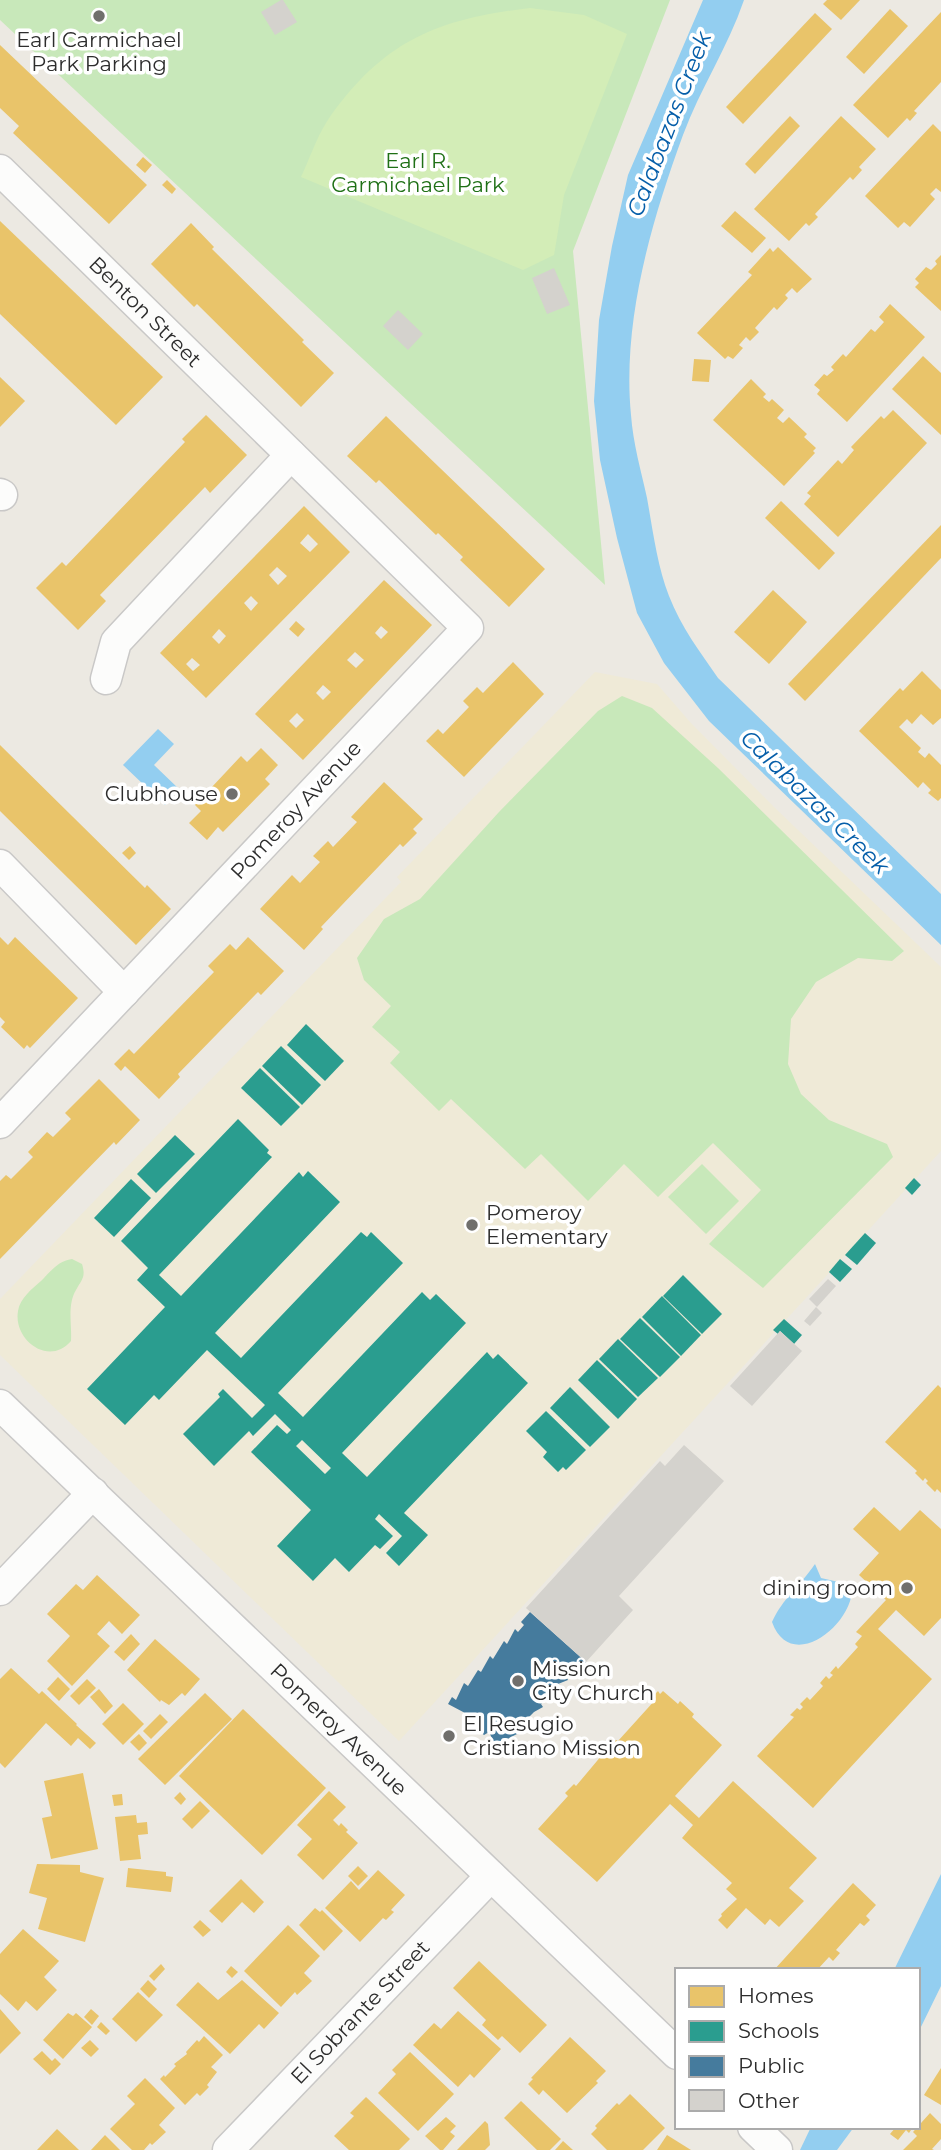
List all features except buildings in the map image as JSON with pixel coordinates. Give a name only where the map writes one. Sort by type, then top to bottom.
[{"type":"street","name":"Benton Street","points":[[0,170],[468,628]]},
{"type":"street","points":[[106,679],[116,642],[291,455]]},
{"type":"street","name":"Pomeroy Avenue","points":[[0,1123],[468,628]]},
{"type":"street","points":[[0,865],[124,992]]},
{"type":"street","name":"Pomeroy Avenue","points":[[0,1405],[675,2052]]},
{"type":"street","points":[[0,1590],[93,1493]]},
{"type":"street","name":"El Sobrante Street","points":[[228,2150],[491,1876]]},
{"type":"shaded area","name":"Pomeroy Elementary","points":[[595,672],[657,684],[690,722],[774,807],[941,967],[941,1151],[399,1741],[0,1355],[0,1299],[401,882],[397,877]]},
{"type":"green space","name":"Earl R. Carmichael Park","points":[[0,0],[670,0],[573,251],[605,585],[0,20]]},
{"type":"green space","points":[[530,8],[584,15],[627,34],[564,195],[554,255],[523,270],[301,177],[326,123],[368,72],[390,54],[413,39],[466,19]]},
{"type":"green space","points":[[622,696],[652,708],[718,768],[904,951],[892,961],[858,958],[816,982],[791,1019],[788,1064],[801,1094],[829,1120],[887,1144],[893,1157],[763,1288],[709,1244],[761,1190],[713,1143],[658,1197],[624,1164],[588,1201],[541,1154],[525,1169],[451,1099],[439,1111],[390,1063],[400,1052],[372,1027],[391,1006],[364,980],[357,958],[384,919],[420,899],[499,812],[598,711]]},
{"type":"green space","points":[[702,1164],[739,1201],[706,1234],[668,1197]]},
{"type":"green space","points":[[72,1259],[82,1264],[84,1272],[73,1296],[70,1315],[71,1341],[62,1348],[43,1351],[34,1347],[21,1332],[18,1322],[19,1306],[27,1294],[55,1267]]},
{"type":"water","name":"Calabazas Creek","points":[[703,0],[744,0],[690,118],[671,168],[650,237],[635,308],[631,344],[629,380],[632,425],[661,572],[679,618],[718,678],[941,894],[941,945],[709,721],[664,663],[637,613],[617,538],[600,460],[594,401],[599,320],[628,175]]},
{"type":"water","points":[[158,729],[174,744],[154,765],[179,789],[165,805],[123,765]]},
{"type":"water","points":[[815,1564],[821,1578],[843,1583],[852,1592],[848,1606],[830,1631],[817,1640],[792,1644],[780,1637],[772,1622],[781,1606]]},
{"type":"water","points":[[941,1874],[941,1986],[920,2029],[920,1968],[895,1968]]},
{"type":"water","points":[[810,2129],[853,2129],[837,2150],[800,2150]]},
{"type":"place","name":"Earl Carmichael Park Parking","points":[[99,16]]},
{"type":"place","name":"Clubhouse","points":[[232,794]]},
{"type":"place","name":"Pomeroy Elementary","points":[[472,1225]]},
{"type":"place","name":"dining room","points":[[907,1588]]},
{"type":"place","name":"Mission City Church","points":[[518,1681]]},
{"type":"place","name":"El Resugio Cristiano Mission","points":[[449,1736]]}]
